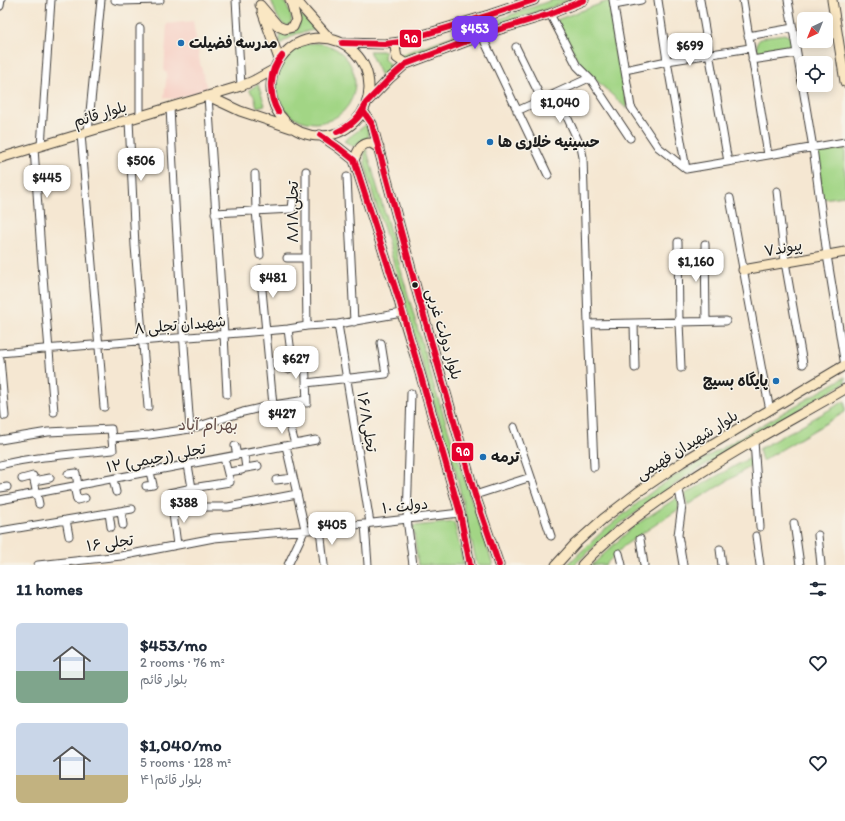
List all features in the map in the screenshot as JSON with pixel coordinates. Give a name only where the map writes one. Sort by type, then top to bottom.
[{"type":"main road","points":[[259,3],[278,26],[285,29],[293,27],[296,20],[290,0]]},
{"type":"main road","points":[[296,0],[330,39]]},
{"type":"main road","points":[[342,43],[384,44],[400,42],[489,15],[523,2],[534,0]]},
{"type":"main road","points":[[208,96],[240,111],[309,134],[332,134],[343,130],[353,123],[364,107],[389,78],[406,64],[482,36],[550,14],[584,0]]},
{"type":"main road","points":[[832,0],[845,82]]},
{"type":"main road","points":[[259,3],[279,59]]},
{"type":"main road","points":[[298,130],[288,124],[274,105],[271,93],[271,82],[279,59],[286,50],[307,39],[330,39],[342,43],[351,49],[359,58],[365,68],[368,80],[368,92],[364,107]]},
{"type":"main road","points":[[400,42],[395,47],[397,58],[406,64]]},
{"type":"main road","name":"بلوار قائم","points":[[0,158],[241,86],[274,70]]},
{"type":"main road","name":"بلوار دولت غربی","points":[[364,107],[372,124],[379,148],[418,295],[475,495],[499,565]]},
{"type":"main road","points":[[320,135],[340,148],[354,160],[399,300],[418,366],[460,513],[470,565]]},
{"type":"main road","points":[[354,160],[359,149],[364,144],[371,143],[379,148]]},
{"type":"main road","name":"پیوند۷","points":[[744,270],[845,252]]},
{"type":"main road","name":"بلوار شهیدان فهیمی","points":[[556,565],[574,544],[638,492],[682,462],[845,366]]},
{"type":"main road","name":"بلوار شهیدان فهیمی","points":[[582,565],[588,558],[648,508],[730,455],[845,389]]},
{"type":"street","points":[[0,6],[1,0]]},
{"type":"street","points":[[51,0],[38,147],[41,252],[54,412]]},
{"type":"street","points":[[101,0],[85,133],[90,240],[104,407]]},
{"type":"street","points":[[115,0],[160,0]]},
{"type":"street","points":[[236,0],[241,86]]},
{"type":"street","points":[[641,0],[614,3],[632,107],[658,146],[686,169],[845,142]]},
{"type":"street","points":[[658,0],[686,169]]},
{"type":"street","points":[[700,0],[728,162]]},
{"type":"street","points":[[743,0],[768,155]]},
{"type":"street","points":[[788,0],[804,90],[827,255],[845,366]]},
{"type":"street","points":[[550,14],[577,66],[592,81],[630,138]]},
{"type":"street","points":[[140,28],[140,116]]},
{"type":"street","points":[[748,36],[793,28]]},
{"type":"street","points":[[833,35],[837,34]]},
{"type":"street","points":[[482,36],[548,175]]},
{"type":"street","points":[[516,47],[542,100]]},
{"type":"street","points":[[625,70],[667,61],[750,48]]},
{"type":"street","points":[[752,60],[797,53]]},
{"type":"street","points":[[517,111],[589,78]]},
{"type":"street","points":[[556,93],[581,147],[583,157],[594,466]]},
{"type":"street","points":[[208,96],[227,394]]},
{"type":"street","points":[[170,107],[177,242],[190,429]]},
{"type":"street","points":[[129,120],[135,246],[148,407]]},
{"type":"street","name":"تجلی۸/۱۸","points":[[306,171],[307,326]]},
{"type":"street","points":[[255,174],[256,210],[260,255]]},
{"type":"street","points":[[347,177],[358,321]]},
{"type":"street","points":[[776,191],[785,262],[803,364]]},
{"type":"street","points":[[730,198],[770,410]]},
{"type":"street","points":[[215,213],[292,209],[293,200]]},
{"type":"street","points":[[678,242],[681,368]]},
{"type":"street","points":[[705,244],[706,321]]},
{"type":"street","points":[[287,258],[306,258]]},
{"type":"street","points":[[260,269],[273,405]]},
{"type":"street","name":"شهیدان تجلی ۸","points":[[0,353],[288,329],[338,324],[402,313]]},
{"type":"street","points":[[588,324],[726,321]]},
{"type":"street","points":[[634,323],[635,368]]},
{"type":"street","name":"تجلی۱۶/۸","points":[[338,324],[367,524],[368,565]]},
{"type":"street","points":[[288,329],[291,353],[288,369]]},
{"type":"street","points":[[306,383],[386,374],[381,343]]},
{"type":"street","points":[[112,438],[190,429],[232,415],[273,405],[306,401],[305,356]]},
{"type":"street","points":[[0,359],[5,416]]},
{"type":"street","points":[[411,393],[407,519],[413,565]]},
{"type":"street","points":[[288,419],[295,444]]},
{"type":"street","points":[[514,427],[551,536]]},
{"type":"street","points":[[0,440],[48,432],[111,429],[113,450],[46,457],[0,465]]},
{"type":"street","name":"۱۲ تجلی (رحیمی)","points":[[0,500],[316,440]]},
{"type":"street","points":[[754,441],[760,527]]},
{"type":"street","points":[[235,446],[246,468],[258,466]]},
{"type":"street","points":[[286,446],[305,530],[288,565]]},
{"type":"street","points":[[169,493],[230,482],[224,458]]},
{"type":"street","points":[[188,465],[192,488]]},
{"type":"street","points":[[228,472],[242,470]]},
{"type":"street","points":[[146,486],[153,485],[150,472]]},
{"type":"street","points":[[68,474],[76,473],[77,500],[85,498]]},
{"type":"street","points":[[475,495],[531,477]]},
{"type":"street","points":[[34,478],[39,504]]},
{"type":"street","points":[[22,479],[50,478]]},
{"type":"street","points":[[276,480],[293,478]]},
{"type":"street","points":[[113,479],[116,492]]},
{"type":"street","points":[[678,488],[682,506],[678,535],[683,565]]},
{"type":"street","points":[[197,507],[228,507],[297,494]]},
{"type":"street","points":[[172,506],[177,545]]},
{"type":"street","points":[[0,531],[132,509]]},
{"type":"street","points":[[121,511],[124,525]]},
{"type":"street","points":[[109,513],[111,527]]},
{"type":"street","name":"۱۰ دولت","points":[[305,530],[460,513]]},
{"type":"street","points":[[66,520],[69,536]]},
{"type":"street","points":[[794,523],[800,565]]},
{"type":"street","points":[[320,529],[324,565]]},
{"type":"street","name":"۱۶ تجلی","points":[[38,565],[121,556],[214,538],[305,530]]},
{"type":"street","points":[[818,535],[821,565]]},
{"type":"street","points":[[756,536],[760,565]]},
{"type":"street","points":[[640,539],[644,565]]},
{"type":"street","points":[[720,549],[722,565]]},
{"type":"street","points":[[619,553],[622,565]]},
{"type":"shaded area","name":"مدرسه فضیلت","points":[[193,21],[200,63],[207,89],[176,99],[164,98],[167,73],[164,72],[167,24]]},
{"type":"green space","points":[[271,0],[284,0],[290,14],[291,24],[286,26],[280,22]]},
{"type":"green space","points":[[552,0],[573,0],[403,58],[400,55]]},
{"type":"green space","points":[[611,0],[627,109],[580,65],[556,20]]},
{"type":"green space","points":[[299,14],[318,29],[296,34],[280,44],[279,32],[294,32],[299,26]]},
{"type":"green space","points":[[784,34],[792,39],[793,43],[791,49],[769,54],[763,54],[758,51],[757,44],[762,38]]},
{"type":"green space","points":[[315,43],[330,46],[343,55],[352,68],[355,83],[352,98],[343,111],[330,120],[315,123],[300,120],[287,111],[278,98],[275,83],[278,68],[287,55],[300,46]]},
{"type":"green space","points":[[369,51],[385,51],[384,58],[392,68],[381,76]]},
{"type":"green space","points":[[258,84],[265,105],[257,107],[254,96],[249,90]]},
{"type":"green space","points":[[367,124],[369,139],[364,139],[354,147],[344,141]]},
{"type":"green space","points":[[364,147],[367,151],[434,386],[493,565],[477,565],[455,469],[428,384],[375,202],[365,164]]},
{"type":"green space","points":[[845,148],[845,196],[822,199],[814,152]]},
{"type":"green space","points":[[845,377],[845,383],[688,475],[620,524],[574,565],[567,565],[604,530],[654,490],[681,472]]},
{"type":"green space","points":[[845,401],[845,412],[762,461],[759,449]]},
{"type":"green space","points":[[751,457],[753,465],[688,505],[685,494]]},
{"type":"green space","points":[[678,497],[679,509],[625,545],[605,565],[592,565],[634,526]]},
{"type":"green space","points":[[454,522],[464,565],[418,565],[413,526]]},
{"type":"transit line","name":"۹۵","points":[[342,43],[385,44],[400,42],[534,0]]},
{"type":"transit line","name":"۹۵","points":[[366,103],[406,64],[494,31],[550,14],[584,0]]},
{"type":"transit line","name":"۹۵","points":[[278,112],[272,98],[271,83],[274,68],[282,56]]},
{"type":"transit line","name":"۹۵","points":[[278,112],[273,98],[272,83],[275,69],[282,56]]},
{"type":"transit line","name":"۹۵","points":[[337,132],[346,128],[353,122],[365,106]]},
{"type":"transit line","name":"۹۵","points":[[337,132],[354,122],[361,114],[365,106]]},
{"type":"transit line","name":"۹۵","points":[[363,111],[372,124],[418,295],[475,495],[499,565]]},
{"type":"transit line","name":"۹۵","points":[[320,135],[354,160],[399,300],[460,513],[470,565]]},
{"type":"place","name":"مدرسه فضیلت","points":[[181,43]]},
{"type":"place","name":"حسینیه خلاری ها","points":[[490,142]]},
{"type":"place","name":"پایگاه بسیج","points":[[776,381]]},
{"type":"place","name":"ترمه","points":[[483,457]]},
{"type":"district","name":"بهرام آباد","points":[[208,424]]}]
